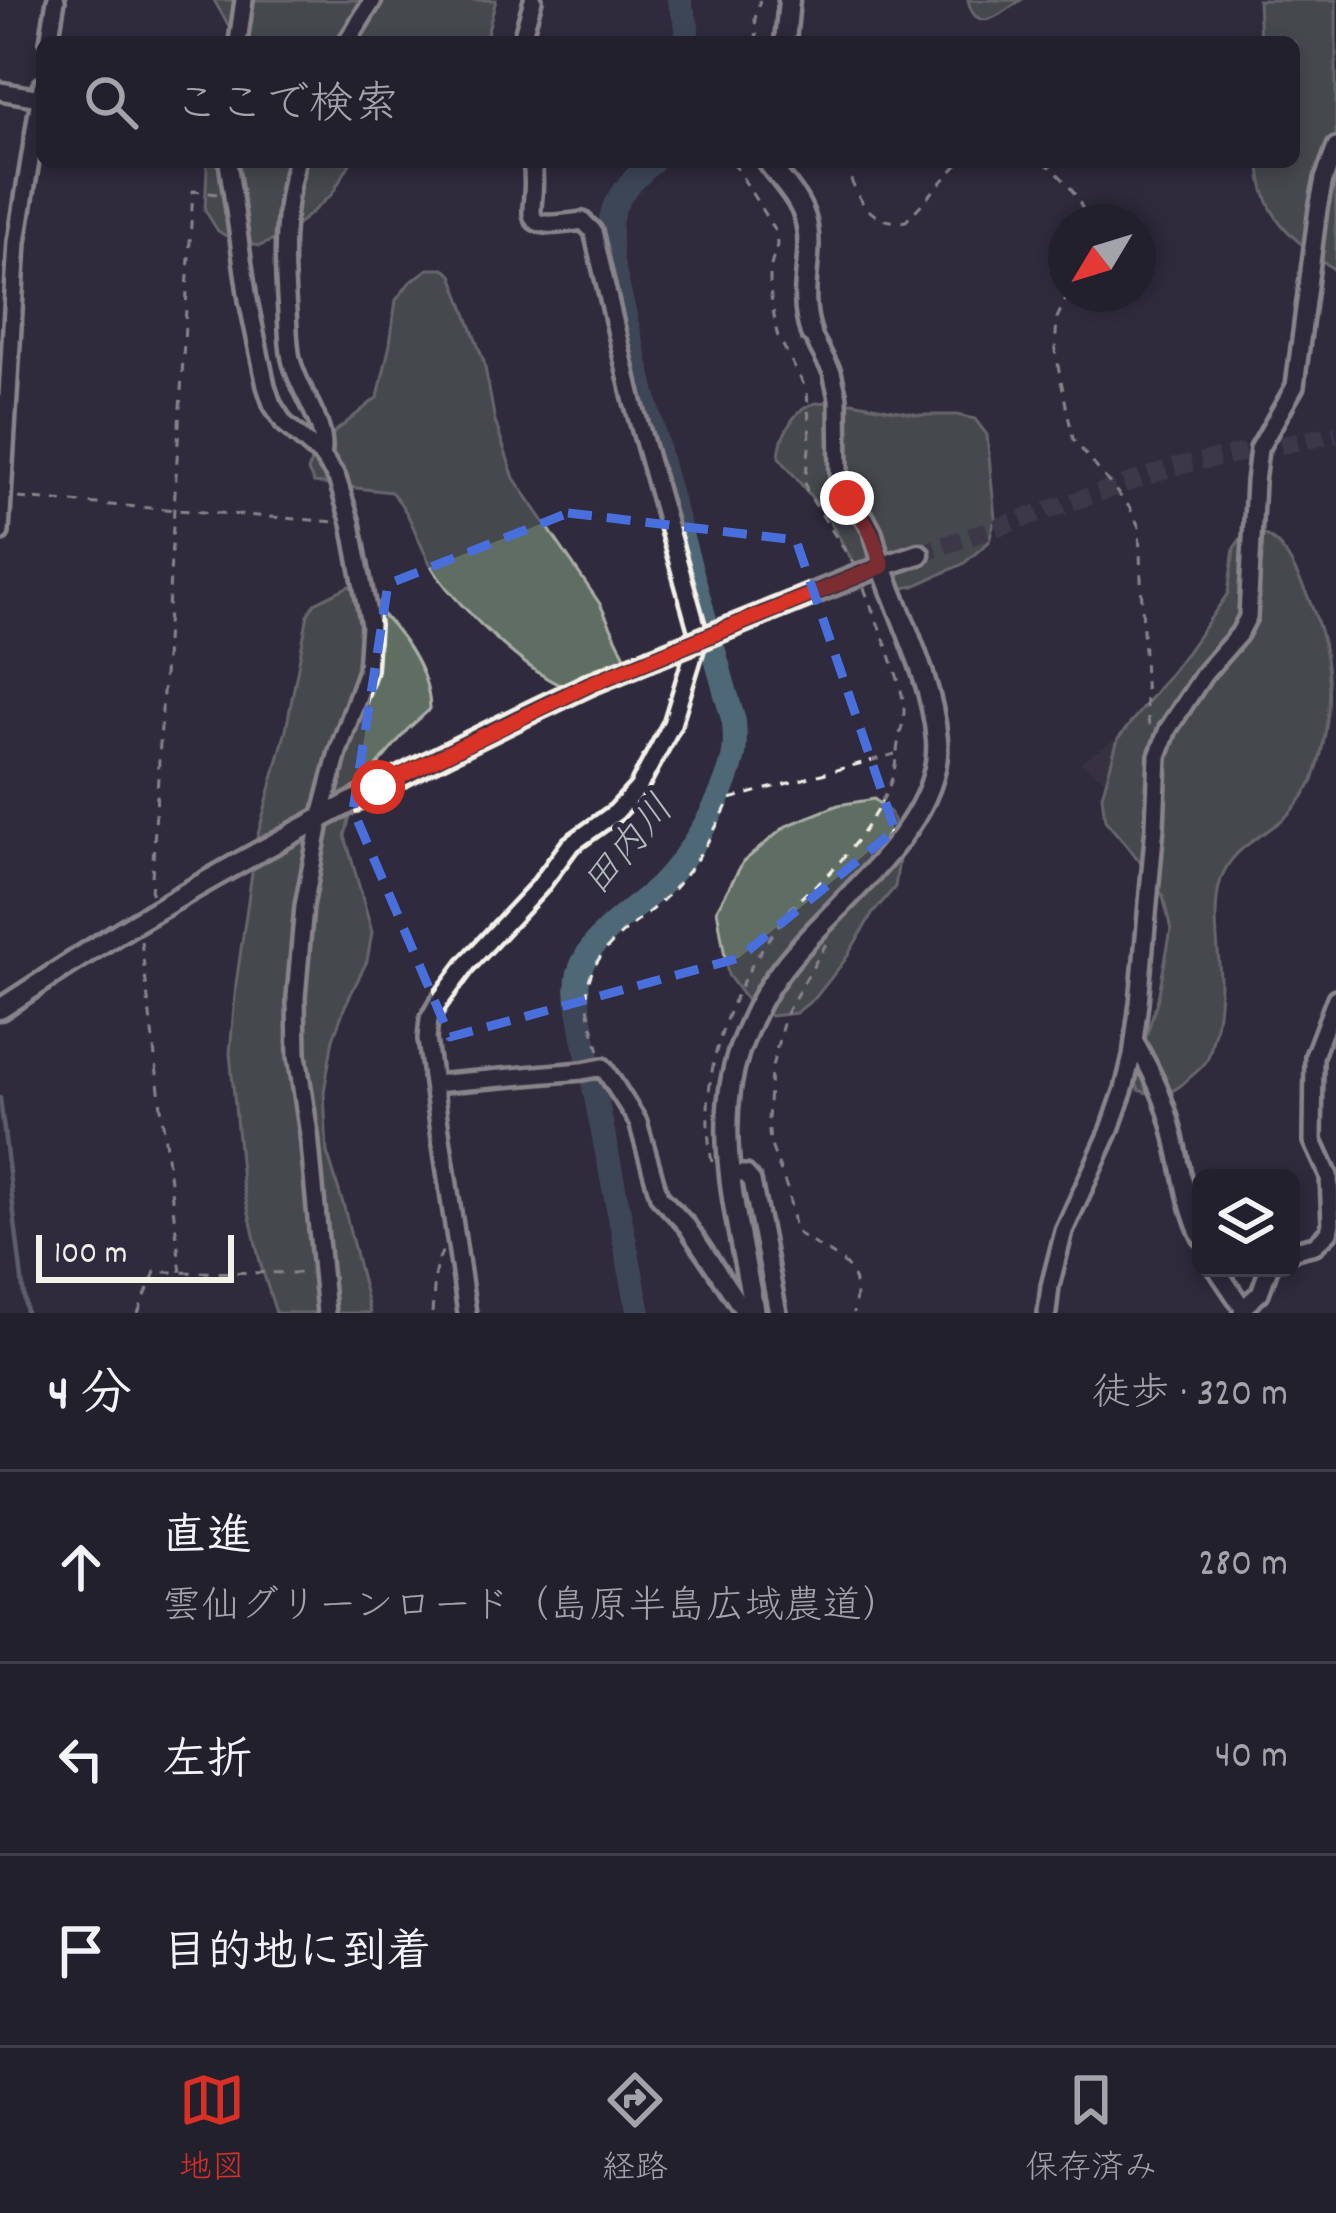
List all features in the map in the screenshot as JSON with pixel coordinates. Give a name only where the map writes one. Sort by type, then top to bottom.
[{"type":"street","points":[[50,36],[56,0]]},
{"type":"street","points":[[239,36],[244,0]]},
{"type":"street","points":[[351,36],[373,0]]},
{"type":"street","points":[[522,36],[533,0]]},
{"type":"street","points":[[785,36],[788,0]]},
{"type":"street","points":[[0,91],[36,92]]},
{"type":"street","points":[[0,532],[17,242],[36,123]]},
{"type":"street","points":[[1047,1313],[1064,1231],[1124,1089],[1139,1003],[1158,756],[1168,729],[1248,617],[1259,449],[1295,386],[1318,209],[1336,147]]},
{"type":"street","points":[[229,168],[248,301],[272,404],[337,478],[351,523],[370,625],[367,670],[338,752],[304,906],[296,1017],[296,1055],[309,1135],[326,1313]]},
{"type":"street","points":[[295,168],[282,253],[291,359],[322,431],[322,456]]},
{"type":"street","points":[[467,1313],[427,1039],[429,1019],[467,964],[539,887],[570,844],[616,812],[638,788],[672,724],[699,636],[633,402],[593,231],[583,221],[546,226],[535,220],[531,215],[533,168]]},
{"type":"street","points":[[754,1313],[722,1170],[731,1080],[740,1050],[775,977],[903,834],[922,806],[934,777],[938,746],[926,689],[876,568],[873,532],[842,487],[838,398],[832,372],[804,314],[806,222],[799,203],[773,168]]},
{"type":"street","points":[[0,1010],[144,917],[321,817],[460,746],[590,684],[919,554]]},
{"type":"street","points":[[1300,1249],[1316,1245],[1329,1232],[1331,1222],[1329,1176],[1313,1141],[1314,1056],[1336,998]]},
{"type":"street","points":[[1133,1040],[1159,1085],[1192,1210]]},
{"type":"street","points":[[433,1084],[602,1067],[638,1122],[659,1196],[687,1226],[745,1313]]},
{"type":"street","points":[[722,1170],[746,1174],[752,1181],[778,1313]]},
{"type":"street","points":[[1222,1277],[1243,1311],[1260,1292],[1266,1277]]},
{"type":"path","points":[[756,36],[760,0]]},
{"type":"path","points":[[722,1170],[707,1121],[708,1098],[719,1041],[742,980],[791,911],[833,869],[876,810],[890,784],[904,710],[851,556],[807,493],[807,391],[777,334],[770,292],[776,232],[737,168]]},
{"type":"path","points":[[846,168],[854,190],[873,215],[888,223],[906,221],[955,168]]},
{"type":"path","points":[[1052,168],[1082,204]]},
{"type":"path","points":[[181,1273],[144,917],[194,191],[232,196]]},
{"type":"path","points":[[1060,312],[1054,351],[1073,439],[1130,508],[1139,527],[1146,706],[1158,756]]},
{"type":"path","points":[[2,497],[351,523]]},
{"type":"path","points":[[602,1067],[587,1005],[592,970],[613,942],[671,892],[714,833],[730,799],[896,754]]},
{"type":"path","points":[[825,920],[830,935],[825,948],[785,1015],[772,1071],[768,1121],[795,1231],[842,1258],[851,1270],[856,1284],[853,1313]]},
{"type":"path","points":[[432,1313],[436,1264],[457,1236]]},
{"type":"path","points":[[138,1313],[154,1272],[323,1273]]},
{"type":"highlighted area","points":[[568,513],[796,540],[895,830],[739,958],[450,1037],[353,810],[388,584]]},
{"type":"shaded area","points":[[1130,729],[1116,789],[1080,762]]},
{"type":"green space","points":[[214,0],[496,0],[487,36],[231,36]]},
{"type":"green space","points":[[968,0],[1021,0],[983,20]]},
{"type":"green space","points":[[1258,0],[1336,0],[1336,271],[1294,237],[1266,198],[1261,168],[1300,168],[1300,36],[1260,36]]},
{"type":"green space","points":[[207,168],[347,168],[332,194],[286,235],[260,246],[236,242],[218,231],[205,210]]},
{"type":"green space","points":[[428,269],[444,269],[452,275],[484,362],[495,421],[514,478],[600,604],[629,665],[604,688],[583,692],[566,688],[502,644],[435,572],[391,492],[314,483],[308,471],[315,448],[378,397],[396,300]]},
{"type":"green space","points":[[852,402],[975,419],[987,435],[995,518],[989,542],[963,564],[914,586],[887,591],[853,562],[827,516],[779,457],[784,435],[800,411],[814,404]]},
{"type":"green space","points":[[1246,531],[1266,535],[1281,547],[1312,607],[1326,656],[1326,731],[1313,781],[1302,798],[1238,853],[1221,879],[1216,917],[1219,1004],[1207,1060],[1176,1089],[1153,1094],[1139,1090],[1134,1075],[1158,998],[1171,930],[1163,896],[1105,820],[1102,795],[1118,739],[1228,593],[1234,548]]},
{"type":"green space","points":[[349,586],[378,609],[403,639],[422,673],[430,709],[366,779],[345,836],[372,932],[367,961],[333,1039],[324,1092],[327,1152],[370,1313],[276,1313],[242,1182],[230,1053],[236,984],[257,838],[286,730],[308,614],[315,603]]},
{"type":"green space","points":[[874,799],[891,813],[901,846],[895,887],[816,997],[796,1013],[771,1016],[748,1002],[728,975],[717,909],[743,862],[786,826],[838,805]]},
{"type":"waterway","name":"田内川","points":[[679,0],[687,36]]},
{"type":"waterway","name":"田内川","points":[[639,1313],[578,1005],[579,973],[592,947],[660,886],[694,843],[722,792],[735,740],[612,263],[611,217],[620,196],[646,168]]},
{"type":"waterway","points":[[0,1098],[26,1313]]},
{"type":"tunnel","points":[[919,554],[1177,466],[1336,434]]},
{"type":"route","points":[[378,787],[590,684],[882,566],[873,532],[847,498]]}]
